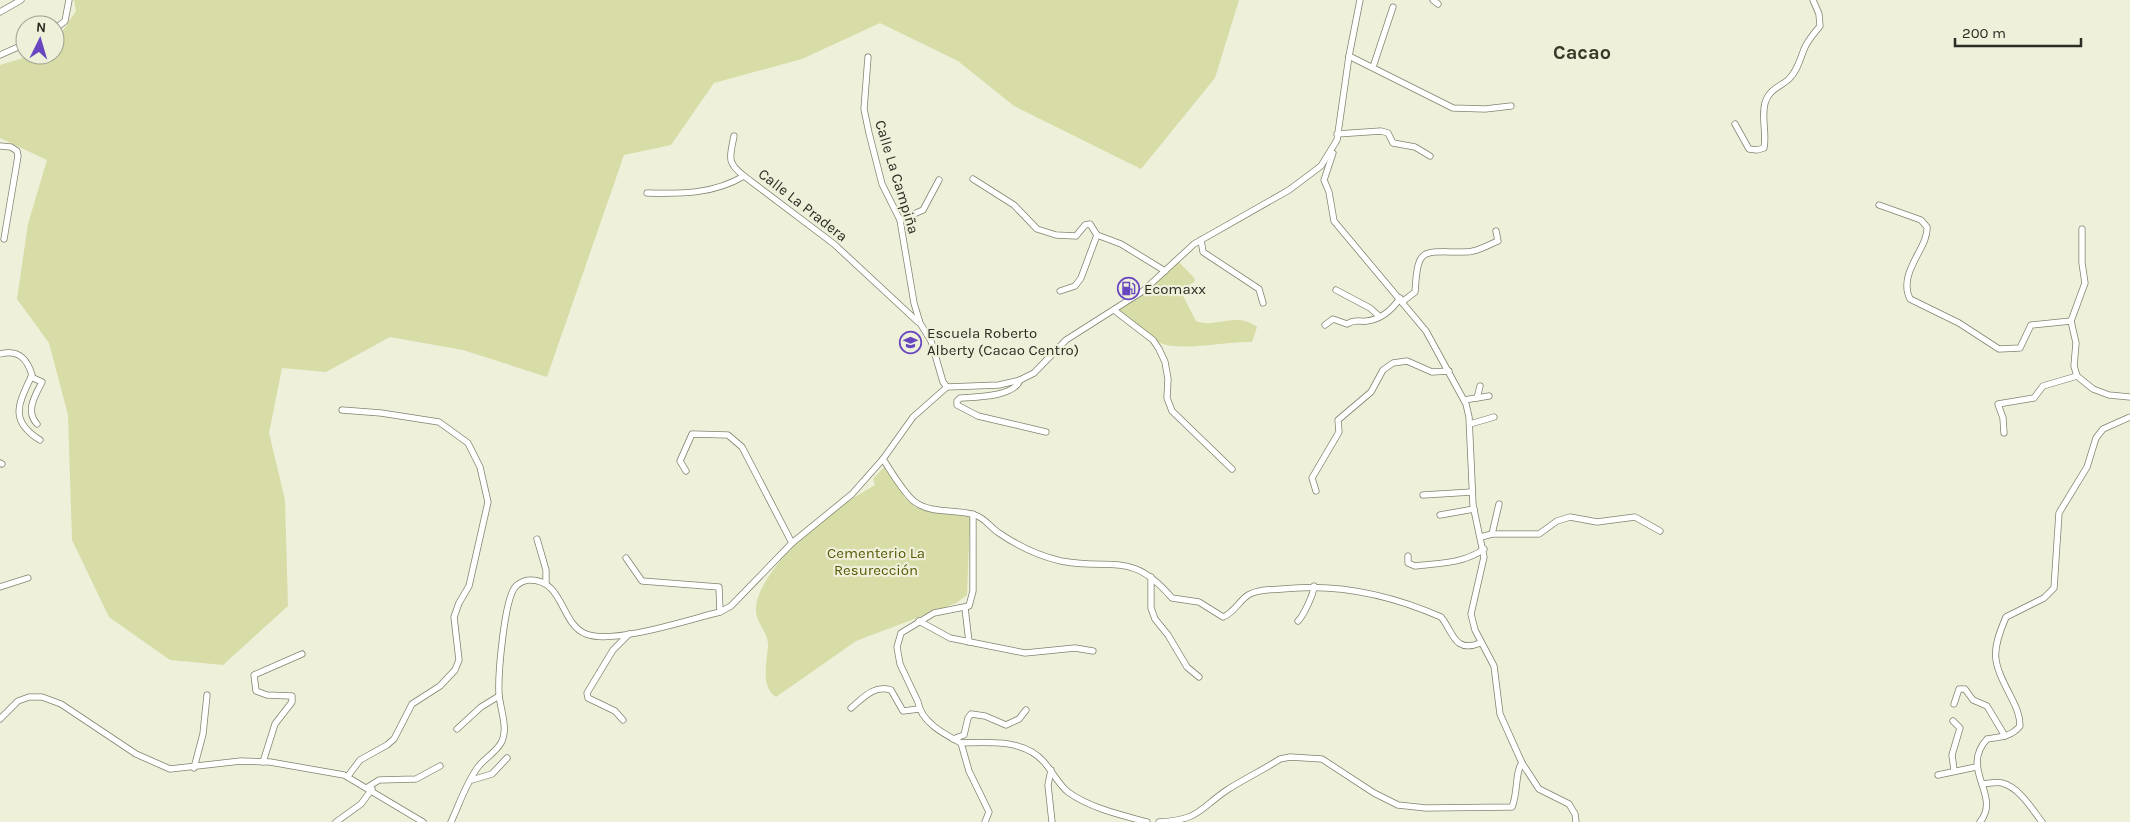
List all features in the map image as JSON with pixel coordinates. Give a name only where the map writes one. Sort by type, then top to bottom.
[{"type":"street","points":[[0,12],[21,0]]},
{"type":"street","points":[[65,21],[69,0]]},
{"type":"street","points":[[1360,0],[1349,56],[1337,140],[1324,180],[1329,192],[1334,221],[1426,331],[1464,400],[1470,424],[1474,509],[1484,550],[1471,614],[1480,643],[1494,666],[1500,714],[1522,763],[1539,788],[1569,804],[1575,814],[1576,822]]},
{"type":"street","points":[[1433,0],[1438,4]]},
{"type":"street","points":[[1735,124],[1749,149],[1757,150],[1764,148],[1763,115],[1766,100],[1772,90],[1789,79],[1798,67],[1806,45],[1820,26],[1819,14],[1813,0]]},
{"type":"street","points":[[1373,67],[1393,7]]},
{"type":"street","points":[[0,55],[15,48]]},
{"type":"street","points":[[1349,56],[1453,108],[1485,109],[1511,106]]},
{"type":"street","name":"Calle La Campiña","points":[[868,57],[864,109],[882,184],[900,220],[914,303],[920,323],[931,341],[943,382],[947,387]]},
{"type":"street","points":[[451,822],[477,768],[502,742],[505,730],[499,696],[501,653],[510,596],[516,586],[525,580],[537,580],[546,584],[556,594],[574,626],[585,634],[598,638],[629,634],[720,612],[731,606],[742,596],[792,543],[852,494],[883,460],[913,417],[947,387],[999,385],[1020,380],[1034,373],[1066,340],[1143,291],[1201,240],[1289,190],[1313,174],[1321,166],[1337,140],[1382,131],[1388,133],[1393,143],[1415,147],[1430,156]]},
{"type":"street","points":[[734,136],[730,160],[733,168],[744,176]]},
{"type":"street","points":[[0,146],[11,147],[17,151],[18,156],[4,239]]},
{"type":"street","name":"Calle La Pradera","points":[[647,193],[692,194],[732,183],[744,176],[834,244],[920,323]]},
{"type":"street","points":[[974,179],[1014,205],[1037,229],[1070,237],[1076,236],[1085,225],[1090,224],[1098,236],[1121,244],[1165,271]]},
{"type":"street","points":[[900,220],[923,210],[939,180]]},
{"type":"street","points":[[1879,205],[1921,220],[1927,227],[1908,276],[1906,288],[1910,299],[1959,323],[1999,349],[2020,348],[2031,326],[2071,320]]},
{"type":"street","points":[[2082,229],[2082,263],[2085,283],[2071,320],[2076,343],[2074,366],[2077,376],[2093,389],[2110,395],[2130,397]]},
{"type":"street","points":[[1325,326],[1333,319],[1347,324],[1353,320],[1368,321],[1390,312],[1401,300],[1415,292],[1417,266],[1423,255],[1435,250],[1475,251],[1498,241],[1496,231]]},
{"type":"street","points":[[1060,291],[1075,286],[1082,278],[1098,236]]},
{"type":"street","points":[[1201,240],[1203,252],[1259,289],[1263,303]]},
{"type":"street","points":[[1336,290],[1370,308],[1379,316]]},
{"type":"street","points":[[1114,310],[1153,340],[1159,349],[1165,362],[1168,379],[1167,398],[1172,411],[1232,469]]},
{"type":"street","points":[[0,354],[10,351],[20,355],[30,368],[31,377],[20,401],[19,419],[28,433],[40,440]]},
{"type":"street","points":[[1316,492],[1312,478],[1339,432],[1338,420],[1371,392],[1383,370],[1392,363],[1407,361],[1432,372],[1449,370]]},
{"type":"street","points":[[2004,432],[2003,418],[1998,404],[2034,398],[2043,386],[2077,376]]},
{"type":"street","points":[[31,377],[42,382],[31,407],[33,420],[37,424]]},
{"type":"street","points":[[1020,380],[1017,387],[1013,390],[991,395],[960,398],[957,401],[957,405],[978,416],[1046,432]]},
{"type":"street","points":[[1477,398],[1480,386]]},
{"type":"street","points":[[1464,400],[1489,396]]},
{"type":"street","points":[[342,410],[381,413],[439,422],[444,425],[468,443],[480,467],[488,502],[469,586],[459,603],[454,617],[459,660],[455,670],[440,686],[412,704],[394,738],[387,745],[360,760],[348,776]]},
{"type":"street","points":[[1470,424],[1494,417]]},
{"type":"street","points":[[1980,822],[1987,814],[1988,805],[1976,767],[1979,748],[1987,739],[2015,733],[2020,726],[2020,719],[1995,667],[1998,635],[2006,617],[2044,598],[2054,588],[2059,513],[2087,466],[2096,438],[2103,430],[2130,417]]},
{"type":"street","points":[[686,471],[680,461],[692,434],[728,435],[742,447],[792,543]]},
{"type":"street","points":[[883,460],[915,502],[928,508],[973,514],[982,518],[998,532],[1032,552],[1062,561],[1126,565],[1150,577],[1172,598],[1199,602],[1223,617],[1228,615],[1248,595],[1260,591],[1314,586],[1371,593],[1422,608],[1441,616],[1451,636],[1459,644],[1472,646],[1480,643]]},
{"type":"street","points":[[1423,495],[1472,492]]},
{"type":"street","points":[[1492,534],[1499,504]]},
{"type":"street","points":[[1440,515],[1474,509]]},
{"type":"street","points":[[973,514],[973,591],[969,606],[934,613],[901,632],[897,647],[900,664],[918,702],[919,709],[927,721],[953,739],[961,742],[997,742],[1023,748],[1037,754],[1066,790],[1078,798],[1115,813],[1147,822]]},
{"type":"street","points":[[1481,537],[1492,534],[1539,534],[1558,521],[1570,518],[1597,522],[1635,517],[1660,531]]},
{"type":"street","points":[[536,539],[546,570],[546,584]]},
{"type":"street","points":[[1408,556],[1408,563],[1415,566],[1463,560],[1484,550]]},
{"type":"street","points":[[626,558],[642,581],[719,587],[720,612]]},
{"type":"street","points":[[1150,577],[1151,608],[1155,619],[1168,635],[1187,667],[1199,677]]},
{"type":"street","points":[[0,587],[28,578]]},
{"type":"street","points":[[1298,621],[1307,610],[1308,601],[1314,586]]},
{"type":"street","points":[[965,608],[969,642]]},
{"type":"street","points":[[919,621],[950,638],[1026,653],[1074,648],[1094,650]]},
{"type":"street","points":[[623,720],[615,711],[588,698],[586,693],[613,650],[629,634]]},
{"type":"street","points":[[263,762],[275,724],[292,702],[292,696],[267,695],[256,691],[254,675],[302,654]]},
{"type":"street","points":[[852,708],[871,691],[881,687],[891,690],[903,711],[919,709]]},
{"type":"street","points":[[1954,704],[1959,689],[1965,688],[1974,700],[1987,706],[2005,736]]},
{"type":"street","points":[[194,768],[203,734],[207,696]]},
{"type":"street","points":[[457,729],[480,707],[499,696]]},
{"type":"street","points":[[0,719],[18,701],[29,697],[42,697],[61,704],[136,754],[170,769],[194,768],[242,761],[263,762],[348,776],[423,822]]},
{"type":"street","points":[[953,739],[964,735],[968,718],[971,714],[985,716],[1006,725],[1019,718],[1026,710]]},
{"type":"street","points":[[1953,721],[1960,728],[1952,756],[1954,770]]},
{"type":"street","points":[[961,742],[969,771],[989,812],[985,822]]},
{"type":"street","points":[[1159,822],[1176,821],[1197,815],[1226,790],[1280,759],[1290,757],[1322,759],[1374,793],[1398,805],[1426,808],[1512,807],[1517,797],[1518,767],[1522,763]]},
{"type":"street","points":[[472,780],[492,774],[507,758]]},
{"type":"street","points":[[336,822],[361,804],[370,788],[379,780],[416,779],[440,766]]},
{"type":"street","points":[[1938,775],[1954,770],[1976,767]]},
{"type":"street","points":[[1051,770],[1048,785],[1052,822]]},
{"type":"street","points":[[1982,784],[2001,782],[2026,802],[2042,822]]},
{"type":"green space","points":[[74,0],[1239,0],[1215,78],[1141,169],[1014,106],[958,61],[880,23],[802,59],[714,83],[671,145],[624,155],[547,377],[463,350],[390,337],[326,372],[282,368],[269,433],[285,500],[288,606],[223,665],[170,660],[109,617],[72,540],[68,415],[49,343],[17,299],[28,224],[47,160],[0,138],[0,65],[15,60],[15,65],[65,65],[65,27],[76,11]]},
{"type":"green space","points":[[1178,261],[1195,279],[1194,282],[1180,290],[1196,321],[1211,323],[1241,320],[1249,322],[1257,327],[1252,342],[1183,347],[1172,346],[1143,335],[1113,313],[1141,296]]},
{"type":"green space","name":"Cementerio La Resurección","points":[[884,467],[898,482],[904,497],[915,507],[931,512],[970,517],[967,595],[956,603],[856,641],[776,697],[768,687],[766,680],[768,642],[756,613],[759,596],[765,582],[787,553],[813,527],[836,509],[875,485],[873,479]]},
{"type":"place","name":"Ecomaxx","points":[[1128,289]]},
{"type":"place","name":"Escuela Roberto Alberty (Cacao Centro)","points":[[911,342]]},
{"type":"district","name":"Cacao","points":[[1582,52]]}]
